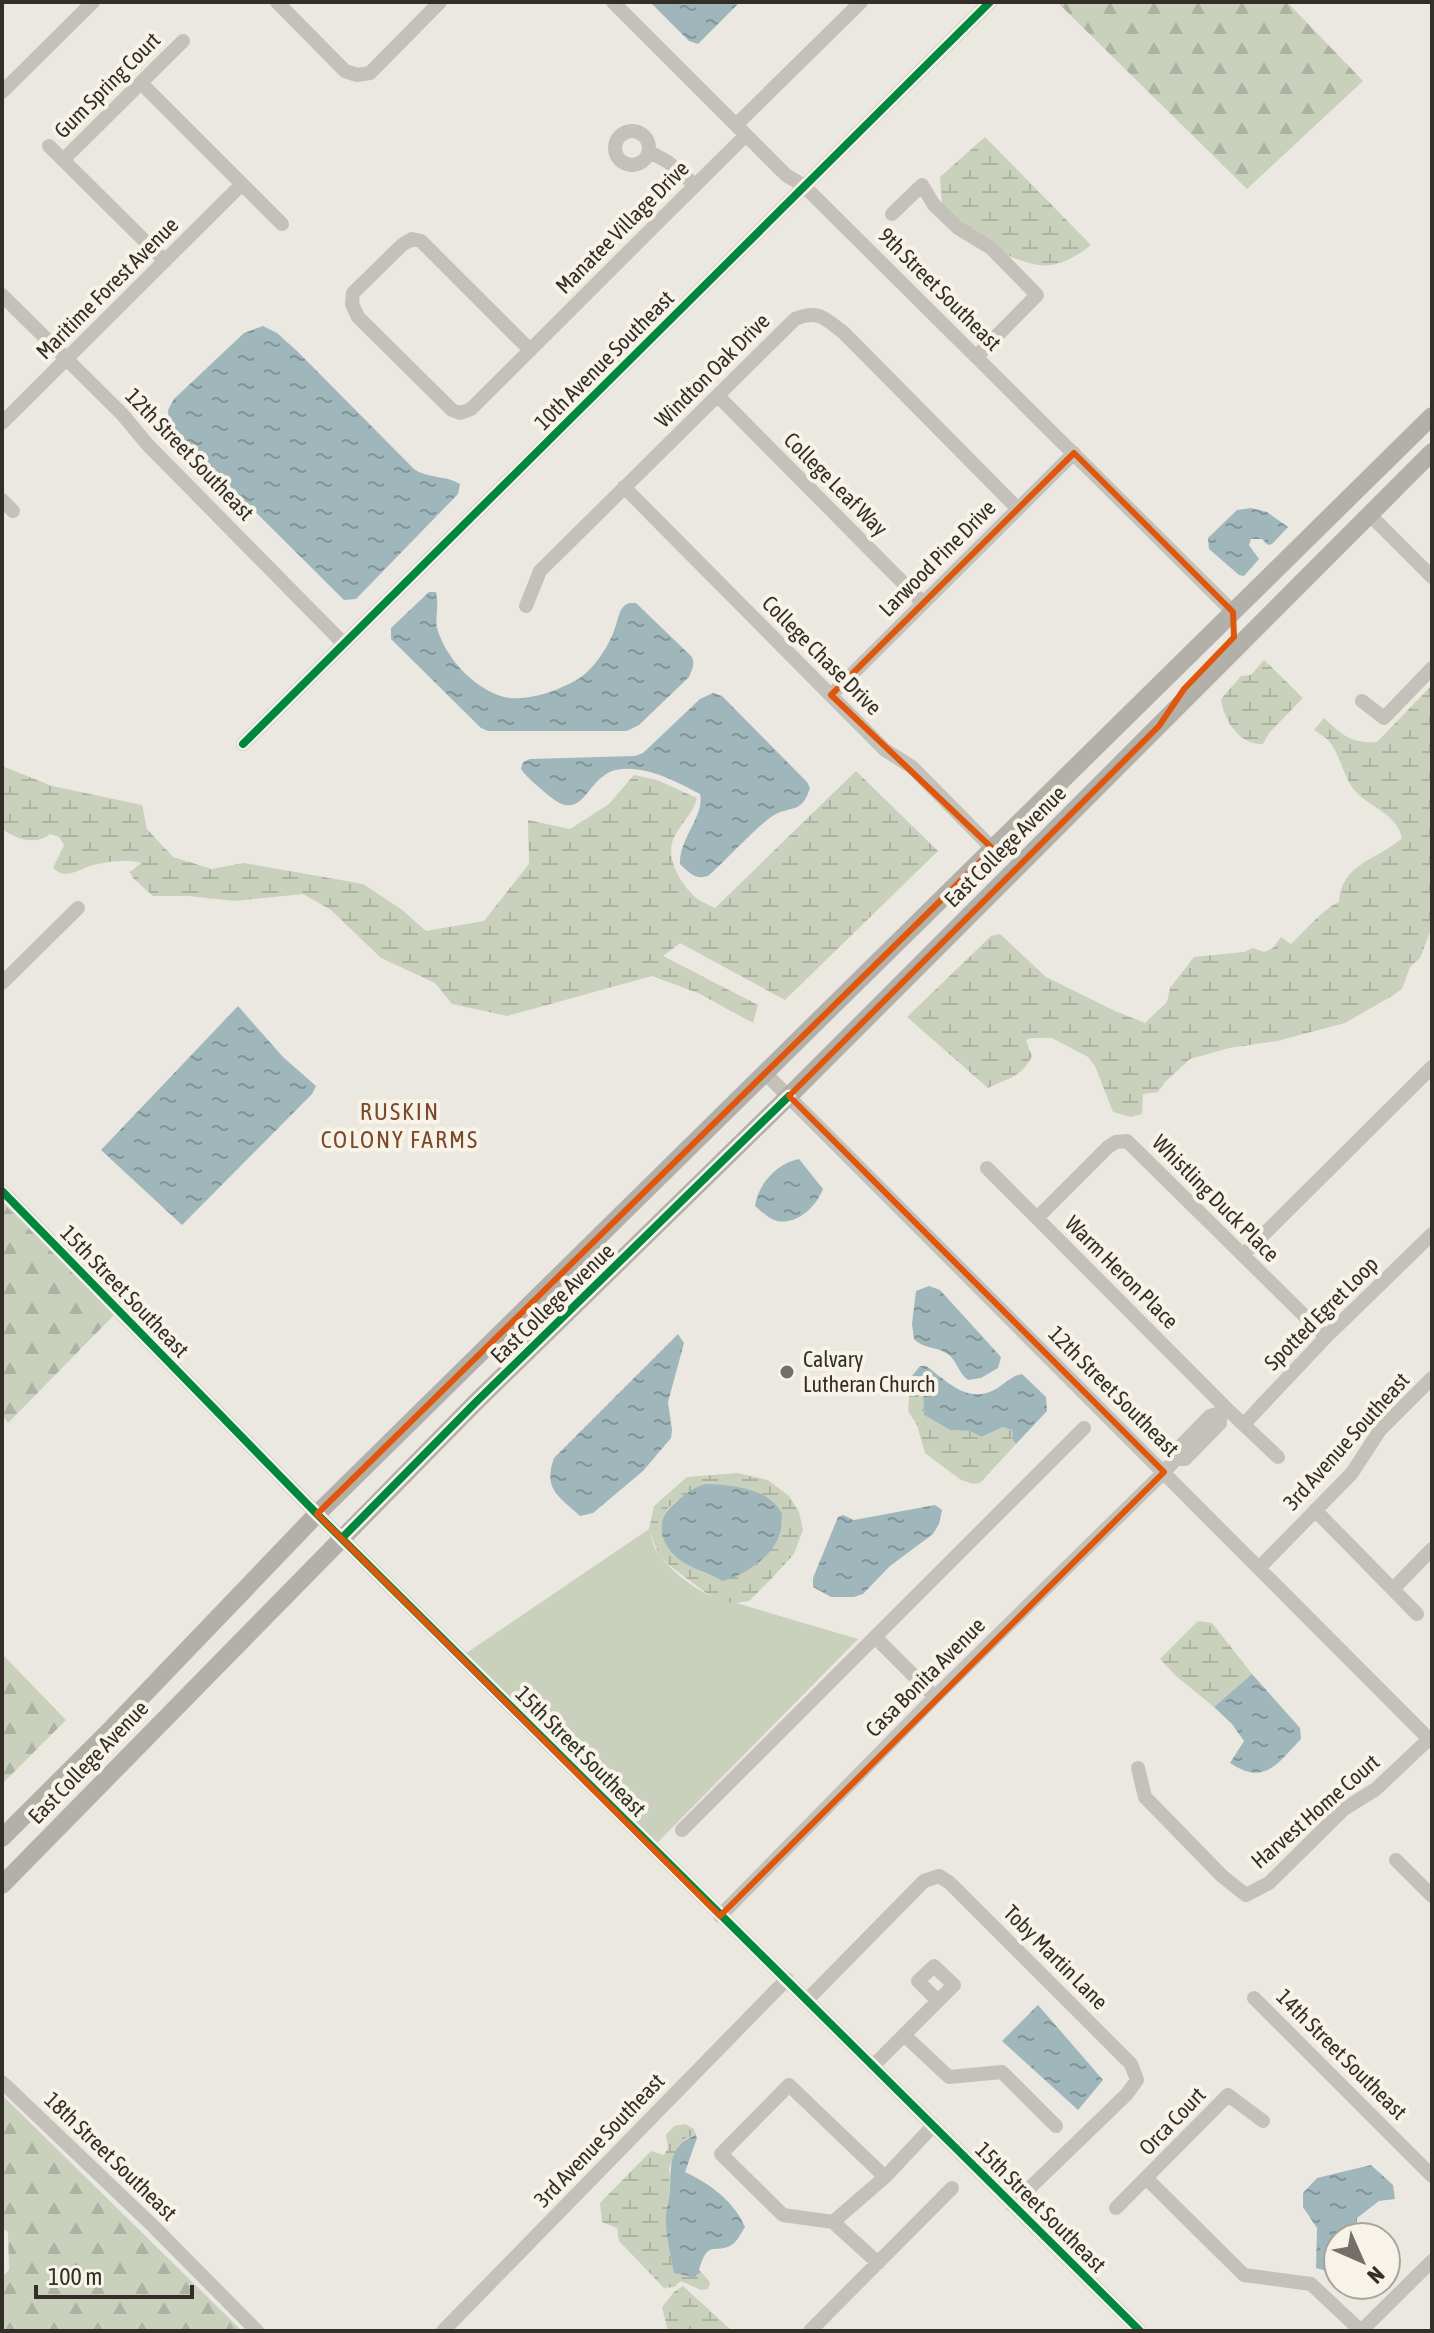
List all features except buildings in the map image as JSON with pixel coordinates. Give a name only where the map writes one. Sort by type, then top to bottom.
[{"type":"main road","name":"East College Avenue","points":[[2,1838],[317,1514],[1432,416]]},
{"type":"main road","name":"East College Avenue","points":[[2,1885],[475,1403],[789,1096],[1432,452]]},
{"type":"main road","points":[[1255,610],[1256,605],[1314,549],[1325,521]]},
{"type":"main road","points":[[1159,726],[1184,689],[1230,644],[1237,629],[1233,612],[1276,609]]},
{"type":"street","points":[[2,92],[93,2]]},
{"type":"street","points":[[277,2],[345,71],[357,75],[370,73],[440,2]]},
{"type":"street","name":"9th Street Southeast","points":[[613,2],[786,175],[804,186],[977,356],[1233,612]]},
{"type":"street","name":"Manatee Village Drive","points":[[530,350],[421,241],[412,239],[402,245],[353,293],[352,304],[358,317],[452,410],[460,413],[471,409],[530,350],[695,185],[741,130],[861,2]]},
{"type":"street","name":"10th Avenue Southeast","points":[[243,744],[990,2]]},
{"type":"street","name":"Gum Spring Court","points":[[63,160],[183,41]]},
{"type":"street","points":[[141,83],[282,224]]},
{"type":"street","points":[[49,146],[165,261]]},
{"type":"street","points":[[650,152],[668,162],[695,185]]},
{"type":"street","name":"Maritime Forest Avenue","points":[[2,423],[242,184]]},
{"type":"street","points":[[892,214],[922,185],[934,205],[958,228],[991,248],[1037,295],[977,356]]},
{"type":"street","name":"12th Street Southeast","points":[[2,295],[344,644]]},
{"type":"street","name":"Windton Oak Drive","points":[[526,606],[540,571],[795,319],[809,313],[819,315],[844,333],[1018,509]]},
{"type":"street","name":"College Leaf Way","points":[[718,396],[923,603]]},
{"type":"street","name":"Larwood Pine Drive","points":[[831,695],[1074,453]]},
{"type":"street","name":"College Chase Drive","points":[[624,487],[885,750],[912,767],[993,849]]},
{"type":"street","points":[[1369,514],[1432,577]]},
{"type":"street","points":[[1362,701],[1384,718],[1432,668]]},
{"type":"street","points":[[2,983],[78,908]]},
{"type":"street","points":[[1243,1255],[1432,1067]]},
{"type":"street","name":"12th Street Southeast","points":[[764,1072],[1430,1740]]},
{"type":"street","name":"Whistling Duck Place","points":[[1037,1218],[1108,1147],[1127,1141],[1326,1337]]},
{"type":"street","name":"Warm Heron Place","points":[[987,1168],[1223,1410],[1244,1424],[1278,1457]]},
{"type":"street","name":"15th Street Southeast","points":[[2,1191],[317,1514],[1140,2331]]},
{"type":"street","name":"Spotted Egret Loop","points":[[1244,1424],[1326,1337],[1432,1234]]},
{"type":"street","name":"3rd Avenue Southeast","points":[[1259,1568],[1352,1473],[1380,1430],[1432,1378]]},
{"type":"street","name":"Casa Bonita Avenue","points":[[720,1916],[935,1697],[1176,1459],[1185,1459],[1220,1423],[1223,1410]]},
{"type":"street","points":[[682,1830],[1084,1428]]},
{"type":"street","points":[[1315,1510],[1417,1614]]},
{"type":"street","points":[[1393,1589],[1432,1549]]},
{"type":"street","points":[[875,1637],[935,1697]]},
{"type":"street","name":"Harvest Home Court","points":[[1138,1768],[1145,1797],[1222,1876],[1246,1895],[1269,1883],[1344,1809],[1376,1789],[1430,1740]]},
{"type":"street","points":[[1396,1860],[1432,1896]]},
{"type":"street","name":"Toby Martin Lane","points":[[807,2000],[924,1881],[939,1876],[950,1883],[1068,2000],[1131,2064],[1137,2080],[1127,2094],[1012,2205]]},
{"type":"street","points":[[873,2066],[938,2001],[954,1985],[934,1966],[918,1981],[938,2001]]},
{"type":"street","name":"3rd Avenue Southeast","points":[[443,2331],[787,1979]]},
{"type":"street","name":"14th Street Southeast","points":[[1254,1998],[1432,2176]]},
{"type":"street","points":[[904,2035],[949,2077],[1002,2072],[1056,2126]]},
{"type":"street","name":"18th Street Southeast","points":[[2,2082],[153,2226],[257,2331]]},
{"type":"street","points":[[878,2263],[833,2222],[783,2215],[721,2154],[789,2085],[885,2177]]},
{"type":"street","name":"Orca Court","points":[[1116,2208],[1228,2095],[1263,2121]]},
{"type":"street","points":[[833,2222],[885,2177],[933,2126]]},
{"type":"street","points":[[1146,2178],[1244,2275],[1311,2284],[1361,2331],[1432,2261]]},
{"type":"street","points":[[810,2331],[952,2188]]},
{"type":"highlighted area","points":[[1074,453],[1233,612],[1234,637],[1184,689],[1159,726],[789,1096],[1164,1472],[720,1916],[317,1514],[993,849],[831,695]]},
{"type":"green space","points":[[1057,2],[1287,2],[1363,81],[1247,189]]},
{"type":"green space","points":[[985,137],[1091,245],[1053,265],[1025,262],[986,243],[942,206],[940,177]]},
{"type":"green space","points":[[1264,660],[1303,698],[1269,733],[1263,744],[1247,741],[1234,730],[1225,715],[1221,699],[1241,676],[1251,675]]},
{"type":"green space","points":[[1432,685],[1432,927],[1420,958],[1410,967],[1402,989],[1392,996],[1345,1023],[1190,1059],[1158,1092],[1143,1094],[1142,1114],[1131,1117],[1113,1112],[1095,1066],[1088,1057],[1052,1038],[1026,1040],[1032,1056],[1028,1063],[1014,1076],[988,1088],[907,1017],[991,936],[1000,934],[1046,977],[1145,1023],[1167,1002],[1170,988],[1194,957],[1244,952],[1253,948],[1264,952],[1273,948],[1281,937],[1291,944],[1339,902],[1341,889],[1353,870],[1402,838],[1389,817],[1355,791],[1333,747],[1314,730],[1324,718],[1348,737],[1377,742]]},
{"type":"green space","points":[[2,766],[52,786],[142,805],[147,829],[173,857],[212,869],[244,863],[363,884],[401,909],[426,931],[484,921],[529,864],[528,820],[570,829],[609,804],[634,775],[657,780],[697,798],[674,837],[672,860],[678,876],[688,889],[698,899],[715,908],[856,771],[938,851],[785,1000],[680,943],[663,956],[758,1005],[753,1023],[698,993],[652,976],[507,1016],[452,1004],[435,983],[381,958],[331,910],[303,894],[235,901],[153,896],[130,872],[141,863],[130,861],[101,863],[67,874],[59,872],[53,868],[64,845],[59,837],[50,834],[38,840],[26,840],[2,829]]},
{"type":"green space","points":[[2,1202],[115,1314],[8,1423],[2,1415]]},
{"type":"green space","points":[[910,1386],[923,1395],[924,1415],[950,1430],[970,1431],[983,1437],[1003,1427],[1012,1430],[1016,1444],[980,1483],[961,1480],[925,1453],[917,1425],[908,1411]]},
{"type":"green space","points":[[737,1473],[768,1480],[789,1496],[799,1512],[803,1530],[794,1554],[749,1601],[722,1602],[659,1556],[649,1529],[654,1506],[687,1477]],"holes":[[[678,1500],[720,1579],[684,1562],[667,1509]]]},
{"type":"green space","points":[[649,1529],[661,1558],[705,1593],[858,1639],[656,1844],[465,1654]]},
{"type":"green space","points":[[1198,1621],[1212,1623],[1252,1674],[1214,1707],[1160,1659]]},
{"type":"green space","points":[[2,1654],[66,1720],[2,1784]]},
{"type":"green space","points":[[2,2095],[242,2331],[2,2331],[2,2277],[9,2270],[8,2232],[2,2228]]},
{"type":"green space","points":[[685,2124],[694,2129],[696,2135],[686,2138],[669,2168],[670,2192],[694,2277],[701,2272],[710,2282],[708,2289],[701,2290],[681,2281],[674,2287],[664,2288],[619,2241],[617,2228],[602,2222],[600,2203],[651,2151],[664,2155],[668,2148],[666,2135],[674,2126]]},
{"type":"green space","points":[[683,2286],[732,2331],[668,2331],[662,2307]]},
{"type":"water","points":[[650,2],[740,2],[698,44],[689,41]]},
{"type":"water","points":[[263,326],[277,333],[298,352],[414,469],[460,484],[458,494],[356,599],[344,600],[169,426],[168,410],[174,399],[244,333]]},
{"type":"water","points":[[1251,508],[1267,512],[1288,527],[1272,544],[1268,545],[1262,539],[1251,539],[1249,545],[1259,559],[1244,576],[1209,549],[1208,538],[1237,510]]},
{"type":"water","points":[[429,592],[436,592],[437,629],[456,664],[483,688],[504,697],[539,695],[582,676],[604,650],[620,611],[630,603],[636,603],[691,656],[692,669],[689,677],[639,725],[627,731],[488,731],[481,728],[391,639],[391,628]]},
{"type":"water","points":[[713,693],[722,696],[810,788],[801,805],[772,817],[708,876],[696,876],[680,864],[683,845],[699,811],[700,794],[658,774],[623,769],[603,776],[583,798],[569,805],[548,795],[521,769],[523,762],[530,759],[635,756],[643,753],[700,699]]},
{"type":"water","points":[[238,1006],[283,1057],[316,1086],[312,1094],[182,1225],[101,1150]]},
{"type":"water","points":[[799,1159],[823,1189],[811,1208],[798,1217],[784,1222],[774,1220],[755,1206],[760,1190],[776,1170]]},
{"type":"water","points":[[929,1286],[940,1290],[1001,1357],[998,1368],[981,1378],[968,1380],[950,1356],[914,1339],[912,1324],[916,1291]]},
{"type":"water","points":[[678,1334],[684,1343],[668,1402],[671,1438],[643,1471],[593,1513],[580,1516],[559,1497],[552,1485],[550,1477],[554,1458]]},
{"type":"water","points":[[920,1366],[926,1366],[958,1389],[975,1394],[994,1390],[1022,1374],[1046,1397],[1047,1411],[1016,1444],[1012,1430],[1003,1427],[982,1437],[970,1431],[950,1430],[924,1415],[923,1395],[910,1386],[912,1376]]},
{"type":"water","points":[[706,1484],[759,1493],[769,1498],[782,1514],[780,1533],[765,1557],[749,1570],[723,1581],[675,1556],[662,1534],[663,1518],[667,1511],[696,1487]]},
{"type":"water","points":[[935,1505],[942,1510],[933,1534],[890,1566],[863,1594],[831,1597],[813,1587],[813,1578],[838,1517],[843,1515],[854,1520]]},
{"type":"water","points":[[1252,1674],[1300,1728],[1301,1739],[1277,1764],[1262,1772],[1242,1770],[1230,1763],[1244,1741],[1214,1707]]},
{"type":"water","points":[[1038,2005],[1103,2080],[1078,2110],[1002,2041]]},
{"type":"water","points":[[696,2135],[685,2172],[720,2194],[745,2227],[733,2244],[709,2250],[699,2270],[701,2272],[694,2277],[674,2273],[666,2220],[673,2158],[680,2145]]},
{"type":"water","points":[[1371,2165],[1393,2185],[1395,2199],[1379,2201],[1357,2221],[1322,2221],[1322,2270],[1316,2268],[1317,2228],[1303,2207],[1303,2193],[1317,2178]]},
{"type":"cycle path","points":[[243,744],[990,2]]},
{"type":"cycle path","points":[[342,1538],[475,1403],[789,1096]]},
{"type":"cycle path","points":[[2,1191],[317,1514],[1140,2331]]},
{"type":"place","name":"Calvary Lutheran Church","points":[[787,1372]]},
{"type":"district","name":"RUSKIN COLONY FARMS","points":[[400,1126]]}]
